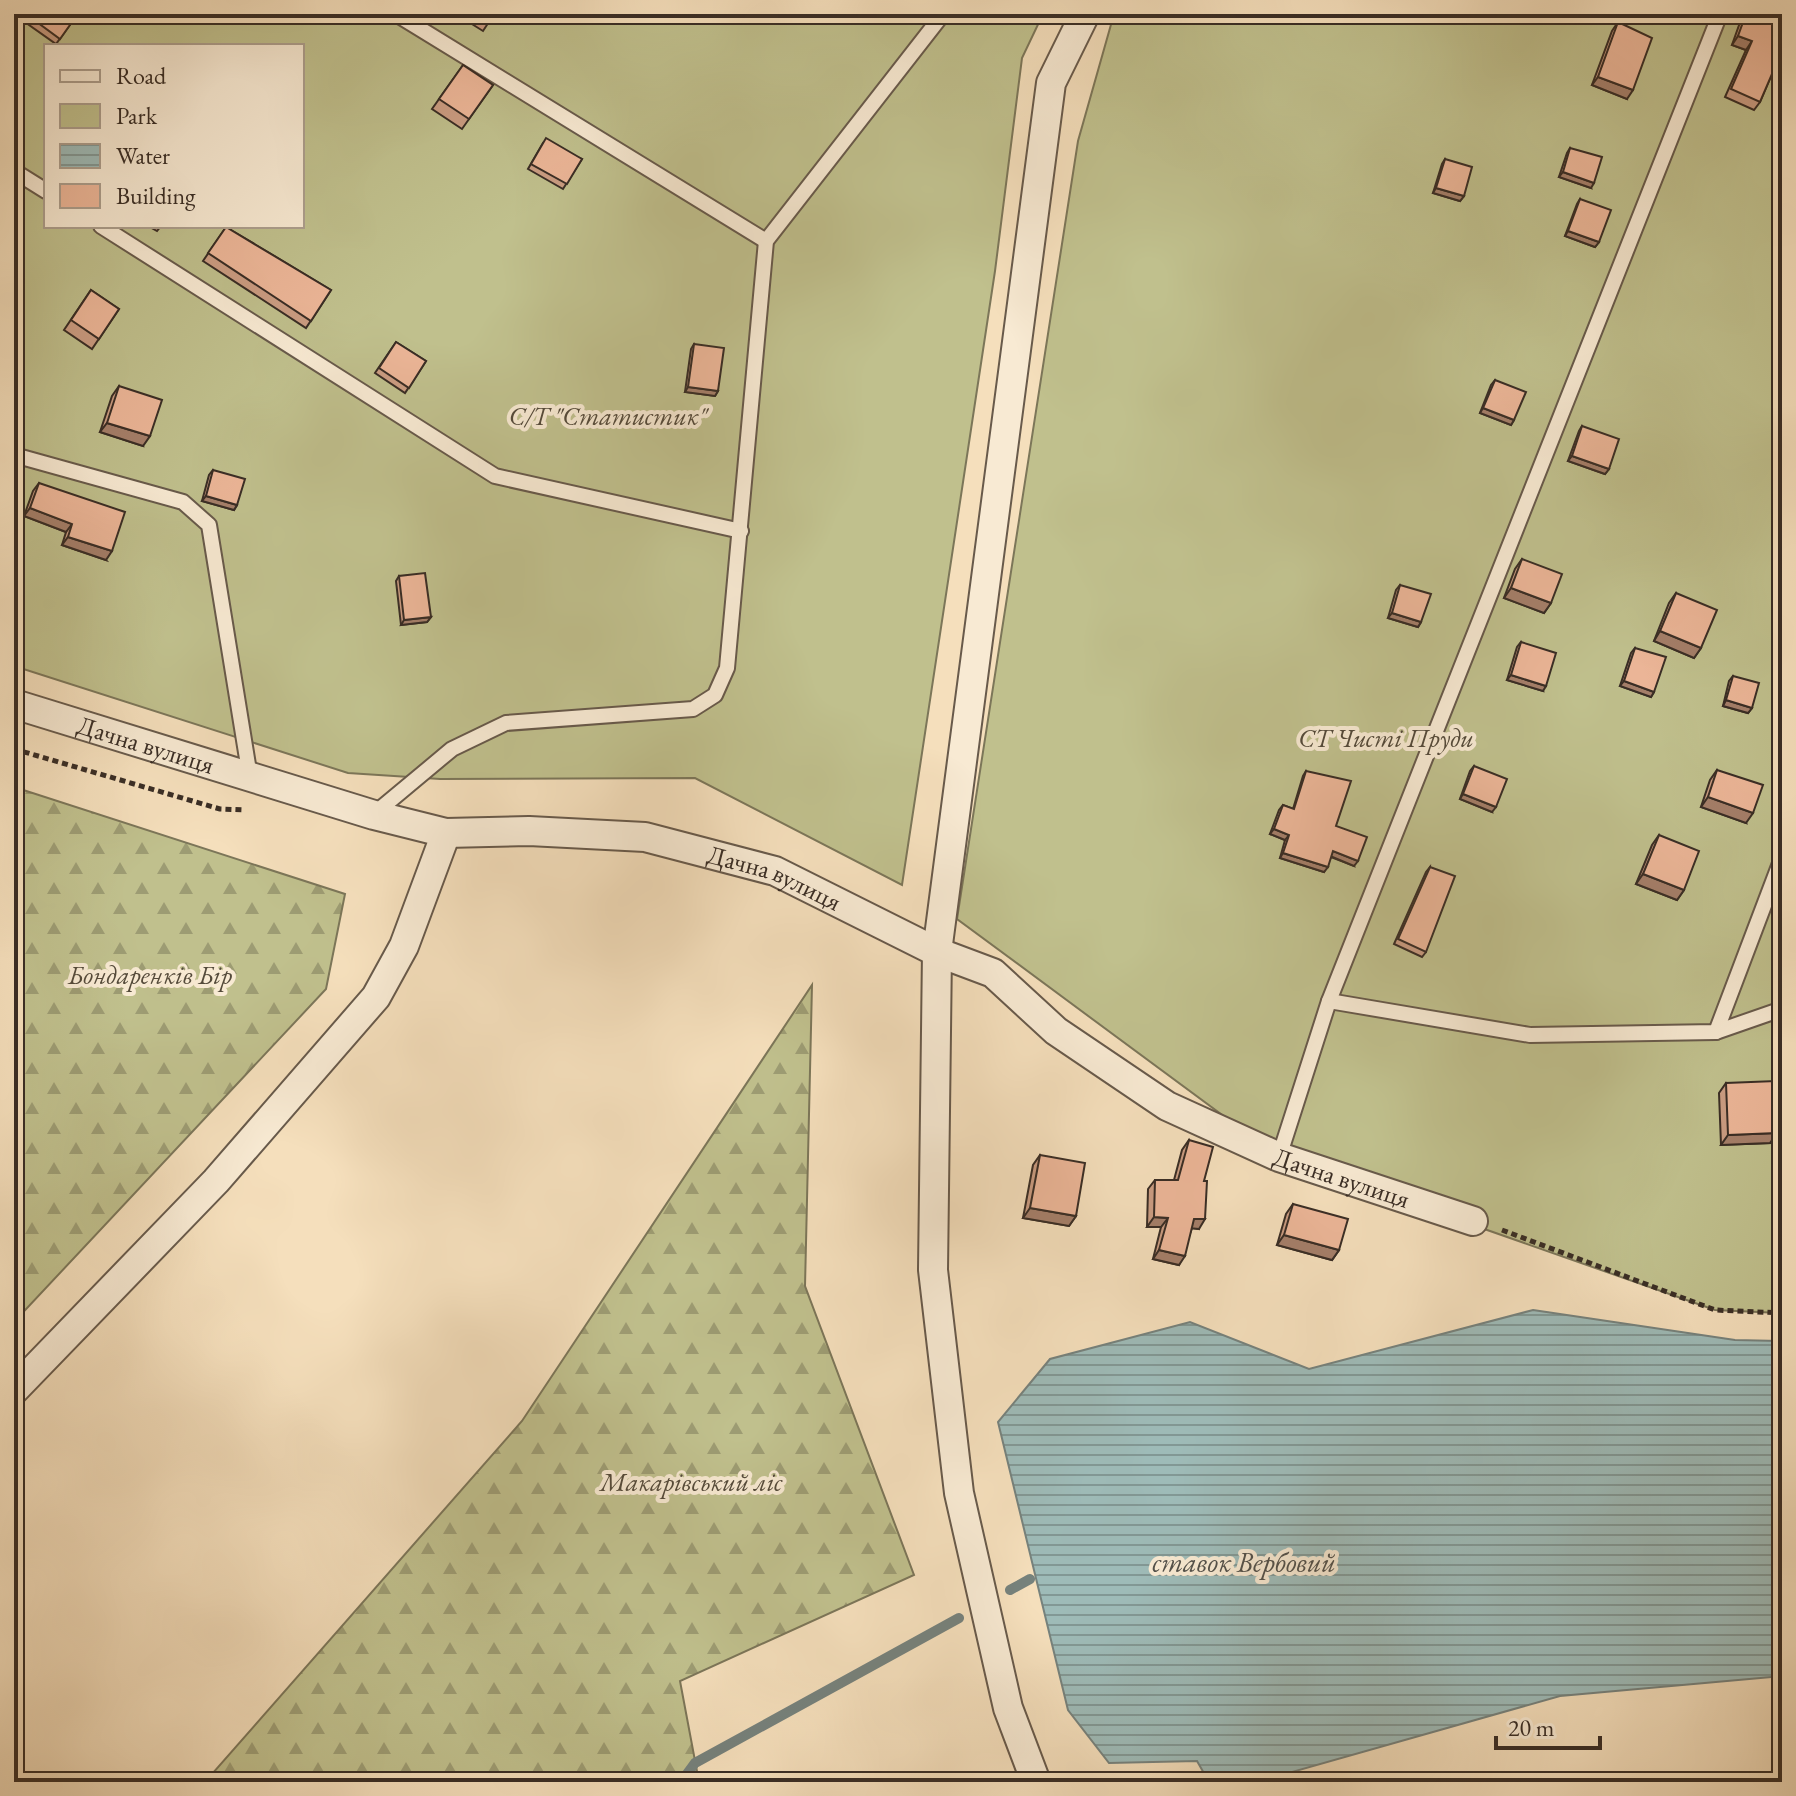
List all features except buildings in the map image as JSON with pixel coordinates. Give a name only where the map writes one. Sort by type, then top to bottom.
[{"type":"street","points":[[1036,1782],[1008,1708],[959,1493],[933,1270],[937,952],[1051,83],[1085,14]]},
{"type":"street","name":"Дачна вулиця","points":[[14,704],[374,815],[446,833],[529,831],[645,837],[775,871],[937,952],[993,973],[1056,1031],[1167,1106],[1279,1157],[1473,1221]]},
{"type":"street","points":[[14,1390],[216,1181],[376,997],[404,946],[446,833]]},
{"type":"lane","points":[[396,14],[766,241]]},
{"type":"lane","points":[[374,815],[452,749],[506,723],[693,709],[715,695],[727,668],[766,241],[943,14]]},
{"type":"lane","points":[[1279,1157],[1329,1001],[1720,14]]},
{"type":"lane","points":[[14,171],[44,190]]},
{"type":"lane","points":[[104,228],[495,476],[741,531]]},
{"type":"lane","points":[[14,455],[183,502],[209,525],[250,777]]},
{"type":"lane","points":[[1716,1032],[1782,858]]},
{"type":"lane","points":[[1329,1001],[1530,1035],[1716,1032],[1782,1009]]},
{"type":"path","points":[[1473,1221],[1715,1310],[1782,1313]]},
{"type":"path","points":[[1715,1782],[1782,1780]]},
{"type":"green space","name":"С/Т \"Статистик\"","points":[[14,14],[1043,14],[1022,58],[995,271],[902,885],[695,778],[440,779],[348,773],[14,666]]},
{"type":"green space","name":"СТ Чисті Пруди","points":[[1114,14],[1782,14],[1782,1313],[1715,1310],[1279,1157],[957,919],[1078,141]]},
{"type":"green space","name":"Бондаренків Бір","points":[[14,787],[345,894],[326,989],[14,1322]]},
{"type":"green space","name":"Макарівський ліс","points":[[812,985],[805,1286],[914,1575],[680,1681],[699,1782],[205,1782],[522,1421]]},
{"type":"water","name":"ставок Вербовий","points":[[1533,1310],[1735,1340],[1782,1341],[1782,1676],[1560,1696],[1257,1782],[1209,1782],[1197,1761],[1109,1763],[1068,1710],[998,1422],[1050,1359],[1190,1322],[1309,1369]]},
{"type":"waterway","points":[[1010,1590],[1030,1579]]},
{"type":"waterway","points":[[681,1782],[695,1763],[959,1618]]}]
